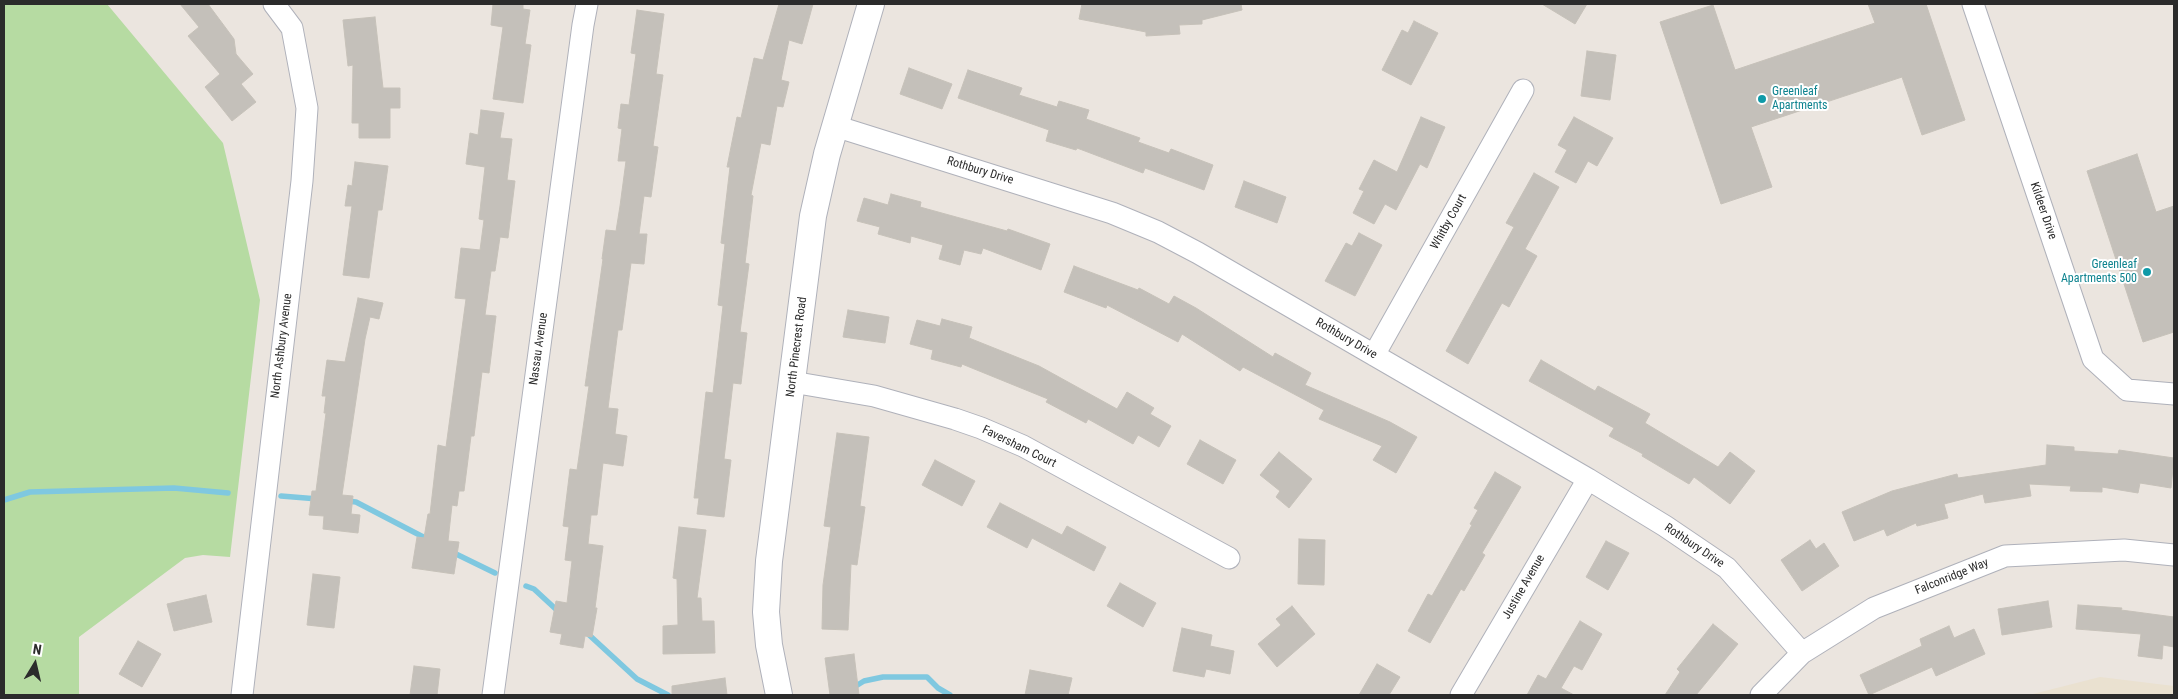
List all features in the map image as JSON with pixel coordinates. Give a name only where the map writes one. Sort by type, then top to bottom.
[{"type":"street","name":"North Ashbury Avenue","points":[[242,695],[302,181],[307,108],[292,28],[274,4]]},
{"type":"street","name":"Nassau Avenue","points":[[493,695],[583,24],[588,4]]},
{"type":"street","name":"North Pinecrest Road","points":[[779,695],[769,645],[766,612],[769,561],[813,216],[835,126],[871,4]]},
{"type":"street","name":"Kildeer Drive","points":[[1973,4],[2093,359],[2127,390],[2174,394]]},
{"type":"street","name":"Whitby Court","points":[[1374,355],[1524,90]]},
{"type":"street","name":"Rothbury Drive","points":[[835,126],[1112,213],[1158,232],[1588,479],[1665,526],[1727,568],[1802,652]]},
{"type":"street","name":"Faversham Court","points":[[792,382],[874,396],[981,428],[1023,446],[1229,558]]},
{"type":"street","name":"Justine Avenue","points":[[1461,695],[1588,479]]},
{"type":"street","name":"Falconridge Way","points":[[1761,695],[1802,652],[1874,608],[2005,556],[2124,550],[2174,555]]},
{"type":"shaded area","points":[[2100,677],[2174,686],[2174,695],[2029,695]]},
{"type":"green space","points":[[4,4],[107,4],[223,143],[260,300],[230,557],[203,555],[185,558],[79,637],[79,695],[4,695]]},
{"type":"building","points":[[180,4],[208,4],[234,39],[236,54],[253,74],[241,84],[256,102],[232,121],[205,87],[220,74],[188,36],[199,27]]},
{"type":"building","points":[[493,4],[523,4],[523,9],[530,10],[525,44],[531,45],[523,103],[493,99],[503,27],[491,25]]},
{"type":"building","points":[[779,4],[813,4],[802,44],[789,40],[781,80],[789,82],[783,107],[777,106],[770,145],[761,143],[751,195],[753,196],[745,263],[749,264],[740,332],[747,333],[741,384],[733,383],[724,459],[731,460],[724,517],[697,514],[699,498],[694,498],[706,392],[713,393],[723,306],[718,305],[725,244],[721,243],[730,167],[727,167],[737,117],[741,118],[754,58],[763,60]]},
{"type":"building","points":[[1082,4],[1241,4],[1242,10],[1202,20],[1202,24],[1179,25],[1180,34],[1146,36],[1146,32],[1079,19]]},
{"type":"building","points":[[1542,4],[1587,4],[1575,24]]},
{"type":"building","name":"Greenleaf Apartments","points":[[1868,4],[1926,4],[1965,120],[1922,135],[1902,77],[1751,127],[1772,187],[1721,204],[1660,22],[1713,5],[1735,70],[1875,23]]},
{"type":"building","points":[[637,10],[664,14],[656,74],[663,75],[653,146],[658,147],[651,197],[644,196],[639,234],[647,234],[644,264],[631,263],[622,330],[618,330],[608,408],[618,409],[615,434],[627,436],[623,466],[603,463],[597,515],[591,515],[588,544],[603,546],[592,637],[585,636],[583,648],[560,644],[562,634],[550,632],[556,601],[567,603],[572,561],[565,560],[569,527],[563,526],[570,469],[577,470],[589,386],[585,386],[606,230],[616,231],[620,206],[626,161],[618,161],[622,129],[618,128],[621,104],[629,105],[636,54],[631,53]]},
{"type":"building","points":[[375,17],[383,88],[400,88],[400,108],[390,108],[390,138],[359,138],[359,123],[352,123],[353,65],[348,66],[343,20]]},
{"type":"building","points":[[1414,21],[1438,33],[1411,85],[1382,70],[1402,30],[1408,33]]},
{"type":"building","points":[[1587,51],[1616,55],[1610,100],[1581,96]]},
{"type":"building","points":[[909,68],[952,84],[942,109],[900,94]]},
{"type":"building","points":[[968,70],[1022,88],[1019,95],[1057,107],[1059,101],[1089,110],[1086,119],[1140,138],[1138,142],[1169,153],[1171,149],[1213,165],[1204,190],[1145,168],[1143,173],[1077,148],[1076,150],[1046,141],[1049,130],[958,98]]},
{"type":"building","points":[[481,110],[504,113],[500,138],[512,139],[507,180],[515,181],[508,238],[500,237],[495,271],[491,271],[485,315],[496,316],[489,373],[482,372],[474,436],[471,436],[464,491],[459,491],[457,506],[452,505],[448,541],[459,542],[454,574],[412,568],[417,537],[424,538],[428,514],[430,514],[438,445],[446,447],[466,299],[455,298],[461,248],[480,250],[484,220],[479,219],[485,167],[466,164],[470,133],[478,135]]},
{"type":"building","points":[[1421,117],[1445,127],[1427,168],[1420,164],[1396,210],[1385,204],[1374,224],[1353,213],[1364,191],[1359,189],[1374,160],[1397,172]]},
{"type":"building","points":[[1574,117],[1613,138],[1597,166],[1588,161],[1576,183],[1555,172],[1567,150],[1558,145]]},
{"type":"building","name":"Greenleaf Apartments 500","points":[[2137,154],[2156,212],[2174,206],[2174,332],[2143,342],[2087,171]]},
{"type":"building","points":[[355,162],[388,166],[382,210],[378,210],[369,278],[343,275],[352,206],[345,206],[348,185],[352,186]]},
{"type":"building","points":[[1534,173],[1559,187],[1525,249],[1537,256],[1509,307],[1502,303],[1468,364],[1446,351],[1514,227],[1506,223]]},
{"type":"building","points":[[1244,181],[1286,197],[1277,223],[1235,207]]},
{"type":"building","points":[[891,194],[921,202],[920,207],[1007,231],[1008,229],[1050,244],[1041,270],[983,248],[981,254],[964,250],[960,265],[939,259],[943,245],[911,236],[910,243],[878,234],[880,227],[857,221],[864,198],[888,205]]},
{"type":"building","points":[[1359,233],[1382,245],[1355,296],[1325,281],[1346,243],[1352,246]]},
{"type":"building","points":[[1074,266],[1138,290],[1139,288],[1169,304],[1174,296],[1273,357],[1275,353],[1311,373],[1305,385],[1390,422],[1417,437],[1396,473],[1373,460],[1382,446],[1319,419],[1324,410],[1243,367],[1240,371],[1182,334],[1178,342],[1107,305],[1106,308],[1064,292]]},
{"type":"building","points":[[358,298],[383,303],[379,319],[370,317],[365,339],[342,495],[353,496],[351,514],[360,515],[358,533],[323,529],[324,516],[309,515],[312,491],[316,491],[326,413],[324,413],[326,396],[322,396],[327,360],[345,362]]},
{"type":"building","points":[[848,310],[889,317],[885,343],[843,337]]},
{"type":"building","points":[[942,319],[972,327],[969,338],[1039,366],[1117,409],[1127,392],[1154,408],[1150,414],[1171,426],[1159,447],[1138,435],[1133,444],[1088,419],[1086,423],[1046,402],[1048,399],[962,364],[961,367],[931,359],[933,350],[910,344],[917,320],[940,326]]},
{"type":"building","points":[[1541,360],[1595,391],[1598,386],[1650,414],[1645,423],[1718,467],[1730,452],[1755,471],[1730,504],[1694,477],[1689,484],[1642,456],[1643,454],[1609,436],[1614,428],[1529,381]]},
{"type":"building","points":[[837,433],[869,437],[860,506],[865,507],[857,565],[851,564],[848,630],[822,629],[823,585],[831,527],[824,526]]},
{"type":"building","points":[[1200,440],[1236,460],[1223,484],[1187,464]]},
{"type":"building","points":[[2047,445],[2074,447],[2074,451],[2118,454],[2119,450],[2174,458],[2171,488],[2140,483],[2138,493],[2102,487],[2102,492],[2070,491],[2071,486],[2029,484],[2031,496],[1985,503],[1983,494],[1944,504],[1948,518],[1917,526],[1916,523],[1887,536],[1884,529],[1854,541],[1842,512],[1892,491],[1957,474],[1958,478],[2046,465]]},
{"type":"building","points":[[1279,452],[1312,479],[1289,508],[1276,497],[1280,491],[1260,475]]},
{"type":"building","points":[[935,460],[975,481],[962,506],[922,485]]},
{"type":"building","points":[[1495,472],[1521,487],[1482,553],[1485,555],[1464,591],[1461,589],[1430,643],[1408,631],[1428,594],[1432,596],[1472,525],[1470,524],[1478,510],[1474,508]]},
{"type":"building","points":[[1000,503],[1062,535],[1067,526],[1106,547],[1094,571],[1032,538],[1027,548],[987,527]]},
{"type":"building","points":[[679,527],[706,530],[697,598],[701,598],[702,621],[714,621],[715,653],[663,654],[663,626],[678,625],[677,579],[673,578]]},
{"type":"building","points":[[1299,539],[1325,540],[1324,585],[1298,584]]},
{"type":"building","points":[[1810,540],[1816,549],[1824,543],[1839,566],[1802,591],[1781,560]]},
{"type":"building","points":[[1606,541],[1629,553],[1608,590],[1586,577]]},
{"type":"building","points":[[313,574],[340,577],[334,628],[307,625]]},
{"type":"building","points":[[1120,583],[1156,603],[1143,627],[1107,606]]},
{"type":"building","points":[[206,595],[212,622],[174,631],[167,604]]},
{"type":"building","points":[[2048,601],[2052,627],[2002,635],[1998,609]]},
{"type":"building","points":[[2078,605],[2122,608],[2121,610],[2174,617],[2174,647],[2163,645],[2162,659],[2138,656],[2141,634],[2076,629]]},
{"type":"building","points":[[1292,606],[1315,634],[1277,667],[1258,644],[1281,625],[1276,619]]},
{"type":"building","points":[[1580,621],[1602,634],[1582,670],[1574,666],[1561,688],[1574,695],[1527,695],[1538,675],[1546,679]]},
{"type":"building","points":[[1713,624],[1738,644],[1696,695],[1665,695],[1680,672],[1677,669]]},
{"type":"building","points":[[1949,626],[1954,638],[1974,629],[1985,654],[1936,676],[1932,667],[1869,695],[1860,675],[1922,646],[1920,639]]},
{"type":"building","points":[[1182,628],[1212,635],[1210,646],[1234,651],[1230,674],[1206,669],[1204,677],[1173,671]]},
{"type":"building","points":[[138,641],[161,654],[142,687],[119,674]]},
{"type":"building","points":[[854,654],[859,695],[830,695],[825,658]]},
{"type":"building","points":[[1377,664],[1400,677],[1389,695],[1359,695]]},
{"type":"building","points":[[414,666],[440,669],[437,695],[410,695]]},
{"type":"building","points":[[1030,670],[1072,678],[1068,695],[1025,695]]},
{"type":"building","points":[[725,678],[727,695],[672,695],[672,686]]},
{"type":"waterway","points":[[4,500],[30,492],[174,488],[228,493]]},
{"type":"waterway","points":[[281,496],[318,499]]},
{"type":"waterway","points":[[347,501],[356,502],[431,541]]},
{"type":"waterway","points":[[452,552],[495,573]]},
{"type":"waterway","points":[[526,586],[534,589],[560,613]]},
{"type":"waterway","points":[[587,633],[637,679],[668,695]]},
{"type":"waterway","points":[[851,689],[864,681],[883,677],[927,677],[938,688],[950,695]]},
{"type":"place","name":"Greenleaf Apartments","points":[[1762,99]]},
{"type":"place","name":"Greenleaf Apartments 500","points":[[2147,272]]}]
